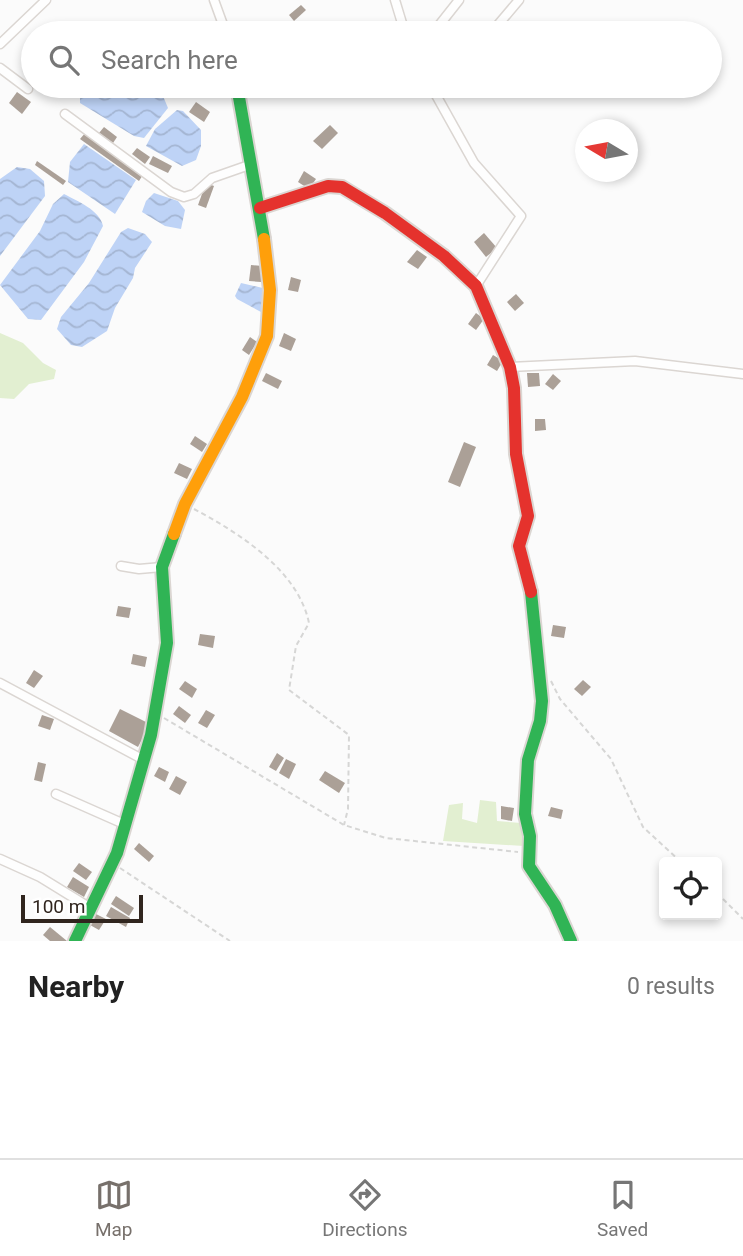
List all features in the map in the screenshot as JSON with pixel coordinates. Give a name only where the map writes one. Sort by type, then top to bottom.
[{"type":"street","points":[[24,21],[46,0]]},
{"type":"street","points":[[214,0],[222,21]]},
{"type":"street","points":[[395,0],[401,21]]},
{"type":"street","points":[[442,21],[459,0]]},
{"type":"street","points":[[501,21],[519,0]]},
{"type":"street","points":[[0,44],[21,24]]},
{"type":"street","points":[[0,68],[21,84]]},
{"type":"street","points":[[75,941],[112,864],[155,712],[167,643],[162,567],[185,504],[242,397],[267,336],[270,290],[260,208],[239,98]]},
{"type":"street","points":[[440,98],[474,163],[522,216],[477,286]]},
{"type":"street","points":[[65,114],[171,192],[184,197],[194,194],[212,178],[252,163]]},
{"type":"street","points":[[260,208],[328,186],[342,187],[419,237],[477,286],[510,367],[516,454],[528,516],[519,546],[530,583],[542,701],[540,721],[528,760],[525,814],[530,836],[529,866],[555,905],[571,941]]},
{"type":"street","points":[[510,367],[635,361],[743,374]]},
{"type":"street","points":[[121,566],[139,569],[162,567]]},
{"type":"street","points":[[0,682],[142,758]]},
{"type":"street","points":[[56,794],[124,824]]},
{"type":"street","points":[[0,859],[40,877],[92,909]]},
{"type":"path","points":[[185,504],[226,526],[254,547],[288,580],[306,606],[309,623],[296,646],[289,690],[349,735],[348,809],[344,825]]},
{"type":"path","points":[[538,673],[550,680],[560,699],[611,759],[643,827],[676,857]]},
{"type":"path","points":[[155,712],[344,825],[386,838],[530,853]]},
{"type":"path","points":[[112,864],[230,941]]},
{"type":"path","points":[[722,898],[743,919]]},
{"type":"green space","points":[[0,333],[23,343],[43,363],[56,370],[54,379],[29,384],[14,399],[0,398]]},
{"type":"green space","points":[[480,800],[496,802],[497,821],[521,823],[524,846],[443,841],[449,805],[463,803],[462,819],[477,823]]},
{"type":"water","points":[[80,98],[164,98],[168,108],[144,138],[134,136],[80,103]]},
{"type":"water","points":[[177,110],[183,111],[201,130],[201,146],[196,160],[182,166],[146,146],[155,129]]},
{"type":"water","points":[[84,144],[136,180],[115,214],[68,182],[70,162]]},
{"type":"water","points":[[17,167],[30,169],[44,181],[45,196],[0,256],[0,179]]},
{"type":"water","points":[[154,193],[178,201],[185,210],[181,229],[165,226],[142,212],[146,201]]},
{"type":"water","points":[[64,194],[93,211],[103,226],[84,262],[41,320],[28,319],[0,285],[40,231],[53,204]]},
{"type":"water","points":[[128,228],[145,234],[152,242],[135,268],[133,278],[115,308],[107,331],[82,347],[71,345],[57,329],[61,317],[89,283],[121,232]]},
{"type":"water","points":[[241,283],[263,288],[261,312],[237,299],[235,296]]},
{"type":"building","points":[[301,5],[306,10],[294,21],[289,15]]},
{"type":"building","points":[[17,92],[21,98],[31,102],[22,114],[9,103]]},
{"type":"building","points":[[196,102],[210,112],[204,122],[189,112]]},
{"type":"building","points":[[330,125],[338,133],[322,149],[313,141]]},
{"type":"building","points":[[104,127],[117,137],[113,143],[99,133]]},
{"type":"building","points":[[86,132],[144,173],[139,181],[80,139]]},
{"type":"building","points":[[137,148],[150,157],[145,164],[132,154]]},
{"type":"building","points":[[153,156],[172,166],[168,173],[149,164]]},
{"type":"building","points":[[37,161],[66,181],[63,185],[35,165]]},
{"type":"building","points":[[304,171],[316,179],[309,189],[298,182]]},
{"type":"building","points":[[206,183],[214,186],[206,208],[198,205]]},
{"type":"building","points":[[484,233],[497,248],[486,257],[474,242]]},
{"type":"building","points":[[417,250],[427,257],[418,269],[407,262]]},
{"type":"building","points":[[251,265],[263,266],[261,282],[249,281]]},
{"type":"building","points":[[291,277],[301,280],[298,292],[288,290]]},
{"type":"building","points":[[516,294],[524,303],[515,311],[507,302]]},
{"type":"building","points":[[476,313],[484,319],[476,330],[468,324]]},
{"type":"building","points":[[284,333],[296,339],[291,351],[279,346]]},
{"type":"building","points":[[250,337],[257,342],[249,355],[242,350]]},
{"type":"building","points":[[493,355],[503,361],[497,371],[487,365]]},
{"type":"building","points":[[266,373],[282,381],[278,389],[262,381]]},
{"type":"building","points":[[527,373],[539,373],[540,386],[528,387]]},
{"type":"building","points":[[553,374],[561,381],[553,390],[545,384]]},
{"type":"building","points":[[535,419],[545,419],[546,430],[535,431]]},
{"type":"building","points":[[195,436],[207,444],[202,452],[190,444]]},
{"type":"building","points":[[464,442],[476,447],[460,487],[448,482]]},
{"type":"building","points":[[179,463],[192,469],[187,479],[174,473]]},
{"type":"building","points":[[118,606],[131,608],[129,618],[116,616]]},
{"type":"building","points":[[553,625],[566,627],[564,638],[551,636]]},
{"type":"building","points":[[200,634],[215,636],[213,648],[198,645]]},
{"type":"building","points":[[133,654],[147,657],[145,667],[131,664]]},
{"type":"building","points":[[34,670],[43,676],[34,688],[26,683]]},
{"type":"building","points":[[583,680],[591,687],[582,696],[574,689]]},
{"type":"building","points":[[185,681],[197,689],[192,698],[179,689]]},
{"type":"building","points":[[179,706],[191,715],[185,723],[173,714]]},
{"type":"building","points":[[120,709],[150,724],[138,747],[109,731]]},
{"type":"building","points":[[206,710],[215,715],[207,728],[198,723]]},
{"type":"building","points":[[42,715],[54,719],[50,730],[38,726]]},
{"type":"building","points":[[277,753],[284,758],[276,771],[269,767]]},
{"type":"building","points":[[286,759],[296,764],[289,779],[279,773]]},
{"type":"building","points":[[38,762],[46,764],[42,782],[34,780]]},
{"type":"building","points":[[159,767],[169,772],[165,782],[154,776]]},
{"type":"building","points":[[325,771],[345,783],[339,793],[319,780]]},
{"type":"building","points":[[176,776],[187,782],[180,795],[169,789]]},
{"type":"building","points":[[501,806],[514,808],[512,821],[501,819]]},
{"type":"building","points":[[551,807],[563,810],[561,819],[548,816]]},
{"type":"building","points":[[139,843],[154,856],[149,862],[134,849]]},
{"type":"building","points":[[79,863],[92,872],[86,880],[73,871]]},
{"type":"building","points":[[73,877],[89,887],[84,897],[67,887]]},
{"type":"building","points":[[116,896],[134,908],[129,916],[111,904]]},
{"type":"building","points":[[111,907],[130,918],[126,927],[106,916]]},
{"type":"building","points":[[96,914],[106,919],[99,930],[90,925]]},
{"type":"building","points":[[50,927],[67,941],[50,941],[43,935]]},
{"type":"traffic: fast","points":[[239,98],[264,239]]},
{"type":"traffic: fast","points":[[75,941],[117,853],[151,735],[167,643],[162,567],[174,534]]},
{"type":"traffic: fast","points":[[531,592],[542,701],[540,721],[528,760],[525,814],[530,836],[529,866],[555,905],[571,941]]},
{"type":"traffic: slow","points":[[174,534],[185,504],[242,397],[267,336],[270,290],[264,239]]},
{"type":"traffic: jam","points":[[260,208],[328,186],[342,187],[385,213],[444,256],[476,286],[510,367],[514,388],[516,454],[528,516],[519,546],[531,592]]}]
